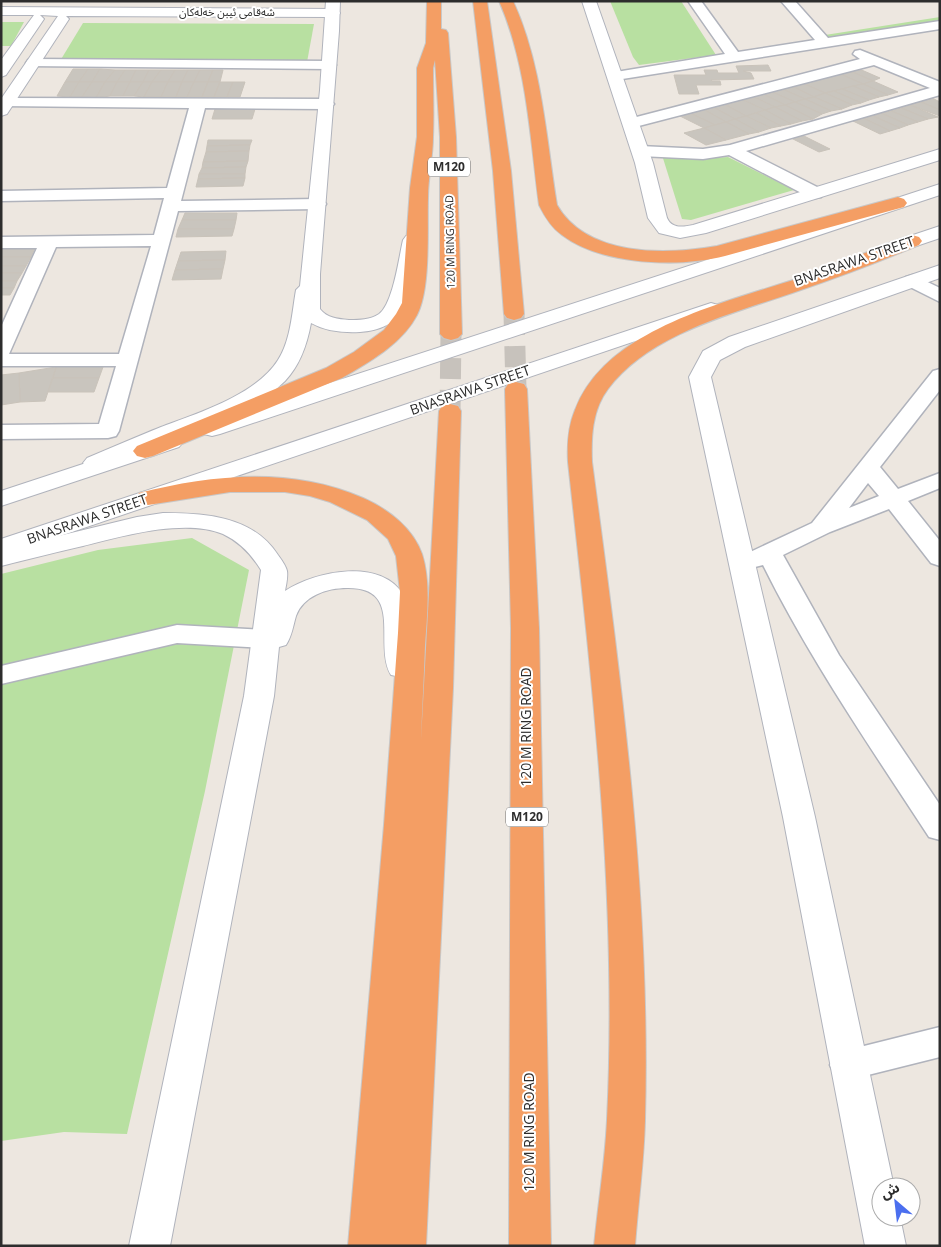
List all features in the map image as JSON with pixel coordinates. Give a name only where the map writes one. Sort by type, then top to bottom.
[{"type":"highway","points":[[145,451],[334,373],[362,357],[378,345],[406,316],[412,303],[419,188],[425,136],[424,68],[433,43],[436,1]]},
{"type":"highway","name":"120 M RING ROAD","points":[[436,1],[448,137],[451,334]]},
{"type":"highway","points":[[480,1],[502,171],[514,314]]},
{"type":"highway","points":[[506,1],[516,23],[526,57],[548,205],[555,219],[573,234],[601,246],[630,253],[666,257],[695,256],[718,252],[898,203]]},
{"type":"highway","points":[[614,1246],[626,1121],[626,926],[609,700],[580,462],[579,436],[584,414],[592,395],[606,377],[629,357],[648,344],[710,316],[852,266],[912,241]]},
{"type":"highway","name":"120 M RING ROAD","points":[[516,389],[525,628],[530,1246]]},
{"type":"highway","points":[[405,1246],[439,688],[450,411]]},
{"type":"highway","points":[[148,498],[230,484],[286,485],[311,488],[354,502],[381,518],[405,544],[411,560],[413,585],[407,725],[369,1246]]},
{"type":"street","points":[[589,1],[632,122],[659,220],[663,227],[681,232],[699,229],[940,154]]},
{"type":"street","points":[[694,1],[734,58]]},
{"type":"street","points":[[787,1],[813,32],[828,43],[875,60],[940,89]]},
{"type":"street","name":"شەقامی ئیبن خەلەکان","points":[[1,10],[333,12]]},
{"type":"street","points":[[1,72],[40,10]]},
{"type":"street","name":"شەقامی ئیبن خەلەکان","points":[[1,19],[40,10]]},
{"type":"street","points":[[4,107],[68,10]]},
{"type":"street","points":[[333,12],[309,307],[313,314],[318,319],[339,325],[354,326],[374,323],[388,316],[395,306],[417,226]]},
{"type":"street","points":[[813,32],[940,12]]},
{"type":"street","points":[[616,76],[940,25]]},
{"type":"street","points":[[914,29],[940,40]]},
{"type":"street","points":[[632,122],[875,60]]},
{"type":"street","points":[[33,63],[329,65]]},
{"type":"street","points":[[640,151],[703,154],[731,150],[940,89]]},
{"type":"street","points":[[1,432],[108,431],[198,104]]},
{"type":"street","points":[[4,107],[326,104]]},
{"type":"street","points":[[731,150],[815,193]]},
{"type":"street","points":[[1,498],[940,190]]},
{"type":"street","points":[[1,196],[317,204]]},
{"type":"street","name":"BNASRAWA STREET","points":[[1,548],[940,232]]},
{"type":"street","points":[[1,243],[162,240]]},
{"type":"street","points":[[1,350],[49,242]]},
{"type":"street","points":[[49,482],[224,409],[251,396],[268,384],[288,362],[294,348],[312,262]]},
{"type":"street","points":[[886,1246],[799,817],[700,378],[711,356],[737,342],[940,271]]},
{"type":"street","points":[[913,281],[940,296]]},
{"type":"street","points":[[1,360],[128,360]]},
{"type":"street","points":[[821,528],[940,375]]},
{"type":"street","points":[[869,468],[940,558]]},
{"type":"street","points":[[741,566],[821,528],[940,480]]},
{"type":"street","points":[[1,558],[95,534],[163,521],[190,521],[230,528],[245,536],[261,549],[274,570],[259,696],[149,1246]]},
{"type":"street","points":[[769,552],[783,581],[822,648],[940,829]]},
{"type":"street","points":[[259,696],[286,609],[293,598],[314,586],[334,580],[350,579],[369,582],[389,594],[395,611],[407,725]]},
{"type":"street","points":[[1,676],[177,634],[266,639]]},
{"type":"street","points":[[848,1065],[940,1042]]},
{"type":"green space","points":[[610,1],[681,1],[716,55],[639,65],[633,57]]},
{"type":"green space","points":[[940,17],[940,22],[828,40],[825,35]]},
{"type":"green space","points":[[1,22],[24,22],[11,46],[1,46]]},
{"type":"green space","points":[[83,23],[314,24],[307,62],[60,61]]},
{"type":"green space","points":[[662,155],[728,157],[794,190],[691,220],[682,219]]},
{"type":"green space","points":[[192,538],[249,570],[205,791],[127,1134],[64,1132],[1,1141],[1,574],[98,550]]},
{"type":"building","points":[[768,65],[771,71],[743,71],[751,73],[754,79],[711,80],[720,81],[721,85],[696,85],[699,94],[679,94],[674,75],[706,75],[704,70],[717,70],[718,73],[739,73],[736,66]]},
{"type":"building","points":[[857,68],[880,78],[873,81],[848,70]]},
{"type":"building","points":[[73,69],[88,69],[79,82],[65,82]]},
{"type":"building","points":[[88,69],[100,69],[92,82],[79,82]]},
{"type":"building","points":[[100,69],[115,70],[105,82],[92,82]]},
{"type":"building","points":[[115,70],[125,70],[117,82],[105,82]]},
{"type":"building","points":[[125,70],[136,70],[130,82],[117,82]]},
{"type":"building","points":[[136,70],[149,70],[143,82],[130,82]]},
{"type":"building","points":[[149,70],[161,70],[152,82],[143,82]]},
{"type":"building","points":[[161,70],[175,70],[168,82],[152,82]]},
{"type":"building","points":[[175,70],[188,70],[182,82],[168,82]]},
{"type":"building","points":[[188,70],[200,70],[194,82],[182,82]]},
{"type":"building","points":[[200,70],[213,70],[208,82],[194,82]]},
{"type":"building","points":[[213,70],[223,70],[220,82],[208,82]]},
{"type":"building","points":[[848,70],[873,81],[863,84],[838,73]]},
{"type":"building","points":[[838,73],[863,84],[825,93],[800,82]]},
{"type":"building","points":[[873,81],[898,92],[888,95],[863,84]]},
{"type":"building","points":[[65,82],[79,82],[70,97],[57,96]]},
{"type":"building","points":[[79,82],[92,82],[82,97],[70,97]]},
{"type":"building","points":[[92,82],[105,82],[96,98],[82,97]]},
{"type":"building","points":[[105,82],[117,82],[110,96],[96,98]]},
{"type":"building","points":[[117,82],[130,82],[123,96],[110,96]]},
{"type":"building","points":[[130,82],[143,82],[134,96],[123,96]]},
{"type":"building","points":[[143,82],[152,82],[144,97],[134,96]]},
{"type":"building","points":[[152,82],[168,82],[161,97],[144,97]]},
{"type":"building","points":[[168,82],[182,82],[176,97],[161,97]]},
{"type":"building","points":[[182,82],[194,82],[187,97],[176,97]]},
{"type":"building","points":[[194,82],[208,82],[202,97],[187,97]]},
{"type":"building","points":[[208,82],[220,82],[214,97],[202,97]]},
{"type":"building","points":[[220,82],[233,82],[227,97],[214,97]]},
{"type":"building","points":[[233,82],[245,82],[240,97],[227,97]]},
{"type":"building","points":[[800,82],[825,93],[814,97],[790,85]]},
{"type":"building","points":[[863,84],[888,95],[879,97],[853,86]]},
{"type":"building","points":[[790,85],[814,97],[805,99],[780,88]]},
{"type":"building","points":[[853,86],[879,97],[869,100],[842,89]]},
{"type":"building","points":[[780,88],[805,99],[795,102],[770,91]]},
{"type":"building","points":[[842,89],[869,100],[861,103],[834,91]]},
{"type":"building","points":[[770,91],[795,102],[785,105],[761,93]]},
{"type":"building","points":[[834,91],[861,103],[852,105],[825,93]]},
{"type":"building","points":[[761,93],[785,105],[775,107],[752,96]]},
{"type":"building","points":[[825,93],[852,105],[842,109],[814,97]]},
{"type":"building","points":[[752,96],[775,107],[765,110],[741,99]]},
{"type":"building","points":[[814,97],[842,109],[831,111],[805,99]]},
{"type":"building","points":[[932,98],[940,102],[940,110],[921,102]]},
{"type":"building","points":[[741,99],[765,110],[746,116],[724,104]]},
{"type":"building","points":[[805,99],[831,111],[822,114],[795,102]]},
{"type":"building","points":[[795,102],[822,114],[813,119],[785,105]]},
{"type":"building","points":[[921,102],[940,110],[940,116],[910,105]]},
{"type":"building","points":[[724,104],[746,116],[735,119],[713,107]]},
{"type":"building","points":[[785,105],[813,119],[802,121],[775,107]]},
{"type":"building","points":[[910,105],[938,117],[928,119],[901,108]]},
{"type":"building","points":[[713,107],[735,119],[726,122],[703,109]]},
{"type":"building","points":[[775,107],[802,121],[791,124],[765,110]]},
{"type":"building","points":[[901,108],[928,119],[918,122],[891,111]]},
{"type":"building","points":[[215,109],[255,109],[252,119],[212,119]]},
{"type":"building","points":[[703,109],[726,122],[715,125],[690,113]]},
{"type":"building","points":[[765,110],[791,124],[781,126],[756,113]]},
{"type":"building","points":[[891,111],[918,122],[908,125],[881,113]]},
{"type":"building","points":[[690,113],[715,125],[704,128],[680,116]]},
{"type":"building","points":[[756,113],[781,126],[771,128],[746,116]]},
{"type":"building","points":[[881,113],[908,125],[900,128],[873,116]]},
{"type":"building","points":[[746,116],[771,128],[759,132],[735,119]]},
{"type":"building","points":[[873,116],[900,128],[890,131],[863,118]]},
{"type":"building","points":[[863,118],[890,131],[880,134],[853,121]]},
{"type":"building","points":[[735,119],[759,132],[749,134],[726,122]]},
{"type":"building","points":[[726,122],[749,134],[726,140],[704,128]]},
{"type":"building","points":[[704,128],[726,140],[706,145],[684,133]]},
{"type":"building","points":[[802,135],[830,149],[819,152],[791,138]]},
{"type":"building","points":[[208,140],[252,140],[250,145],[207,146]]},
{"type":"building","points":[[250,145],[249,151],[206,152],[207,146]]},
{"type":"building","points":[[249,151],[248,161],[203,162],[206,152]]},
{"type":"building","points":[[248,161],[246,167],[202,168],[203,162]]},
{"type":"building","points":[[246,167],[245,174],[199,174],[202,168]]},
{"type":"building","points":[[199,174],[245,174],[245,178],[198,179]]},
{"type":"building","points":[[245,178],[243,186],[196,187],[198,179]]},
{"type":"building","points":[[185,213],[237,213],[236,220],[182,220]]},
{"type":"building","points":[[182,220],[236,220],[234,229],[178,229]]},
{"type":"building","points":[[178,229],[234,229],[232,236],[176,237]]},
{"type":"building","points":[[35,248],[31,257],[1,257],[1,249]]},
{"type":"building","points":[[226,251],[225,260],[178,261],[181,252]]},
{"type":"building","points":[[1,257],[31,257],[26,266],[1,266]]},
{"type":"building","points":[[225,260],[223,269],[175,270],[178,261]]},
{"type":"building","points":[[1,266],[26,266],[22,273],[1,273]]},
{"type":"building","points":[[223,269],[221,279],[172,280],[175,270]]},
{"type":"building","points":[[1,273],[22,273],[17,281],[1,281]]},
{"type":"building","points":[[1,281],[17,281],[14,288],[1,288]]},
{"type":"building","points":[[1,288],[14,288],[10,295],[1,295]]},
{"type":"building","points":[[56,367],[103,367],[99,378],[53,378]]},
{"type":"building","points":[[56,367],[45,401],[20,402],[19,373]]},
{"type":"building","points":[[19,373],[20,402],[1,405],[1,375]]},
{"type":"building","points":[[53,378],[99,378],[94,392],[48,392]]},
{"type":"tunnel","points":[[514,314],[516,389]]},
{"type":"tunnel","points":[[450,411],[451,334]]}]
